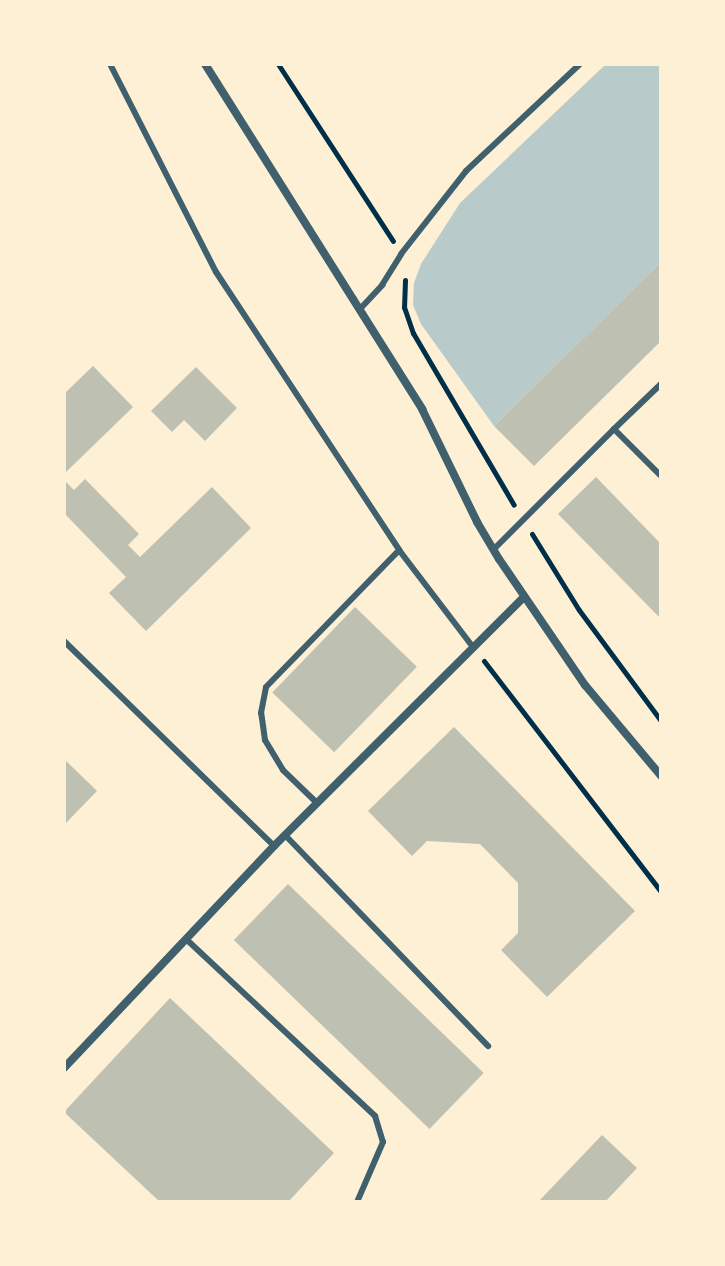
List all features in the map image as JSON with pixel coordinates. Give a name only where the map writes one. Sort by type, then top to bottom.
[{"type":"street","points":[[205,64],[422,409],[493,550],[585,685],[661,776]]},
{"type":"street","points":[[64,1068],[274,846],[524,597]]},
{"type":"lane","points":[[110,64],[216,272],[399,550],[473,647]]},
{"type":"lane","points":[[360,309],[382,285],[401,254],[466,171],[580,64]]},
{"type":"lane","points":[[493,550],[661,384]]},
{"type":"lane","points":[[614,429],[661,476]]},
{"type":"lane","points":[[317,803],[283,770],[265,740],[261,713],[266,687],[399,550]]},
{"type":"lane","points":[[64,641],[274,846]]},
{"type":"lane","points":[[285,835],[488,1046]]},
{"type":"lane","points":[[186,939],[375,1116],[383,1142],[357,1202]]},
{"type":"path","points":[[278,64],[411,265],[405,281],[404,307],[413,333],[523,522],[579,610],[661,721]]},
{"type":"path","points":[[473,647],[661,892]]},
{"type":"shaded area","points":[[606,64],[661,64],[661,262],[494,426],[421,324],[413,305],[414,283],[421,264],[460,203]]},
{"type":"building","points":[[661,262],[661,341],[534,466],[494,426]]},
{"type":"building","points":[[93,366],[133,407],[64,474],[64,394]]},
{"type":"building","points":[[196,367],[237,408],[205,441],[184,420],[172,432],[151,411]]},
{"type":"building","points":[[596,477],[661,544],[661,619],[558,514]]},
{"type":"building","points":[[85,479],[139,534],[128,545],[140,557],[212,487],[251,528],[146,631],[109,593],[126,577],[64,513],[64,480],[74,490]]},
{"type":"building","points":[[355,607],[417,667],[334,752],[272,693]]},
{"type":"building","points":[[454,727],[635,911],[547,997],[501,950],[518,933],[518,883],[480,844],[427,841],[412,856],[368,811]]},
{"type":"building","points":[[64,759],[97,791],[64,825]]},
{"type":"building","points":[[288,884],[484,1073],[429,1129],[234,940]]},
{"type":"building","points":[[170,998],[334,1153],[288,1202],[160,1202],[64,1112]]},
{"type":"building","points":[[602,1135],[637,1168],[605,1202],[538,1202]]}]
